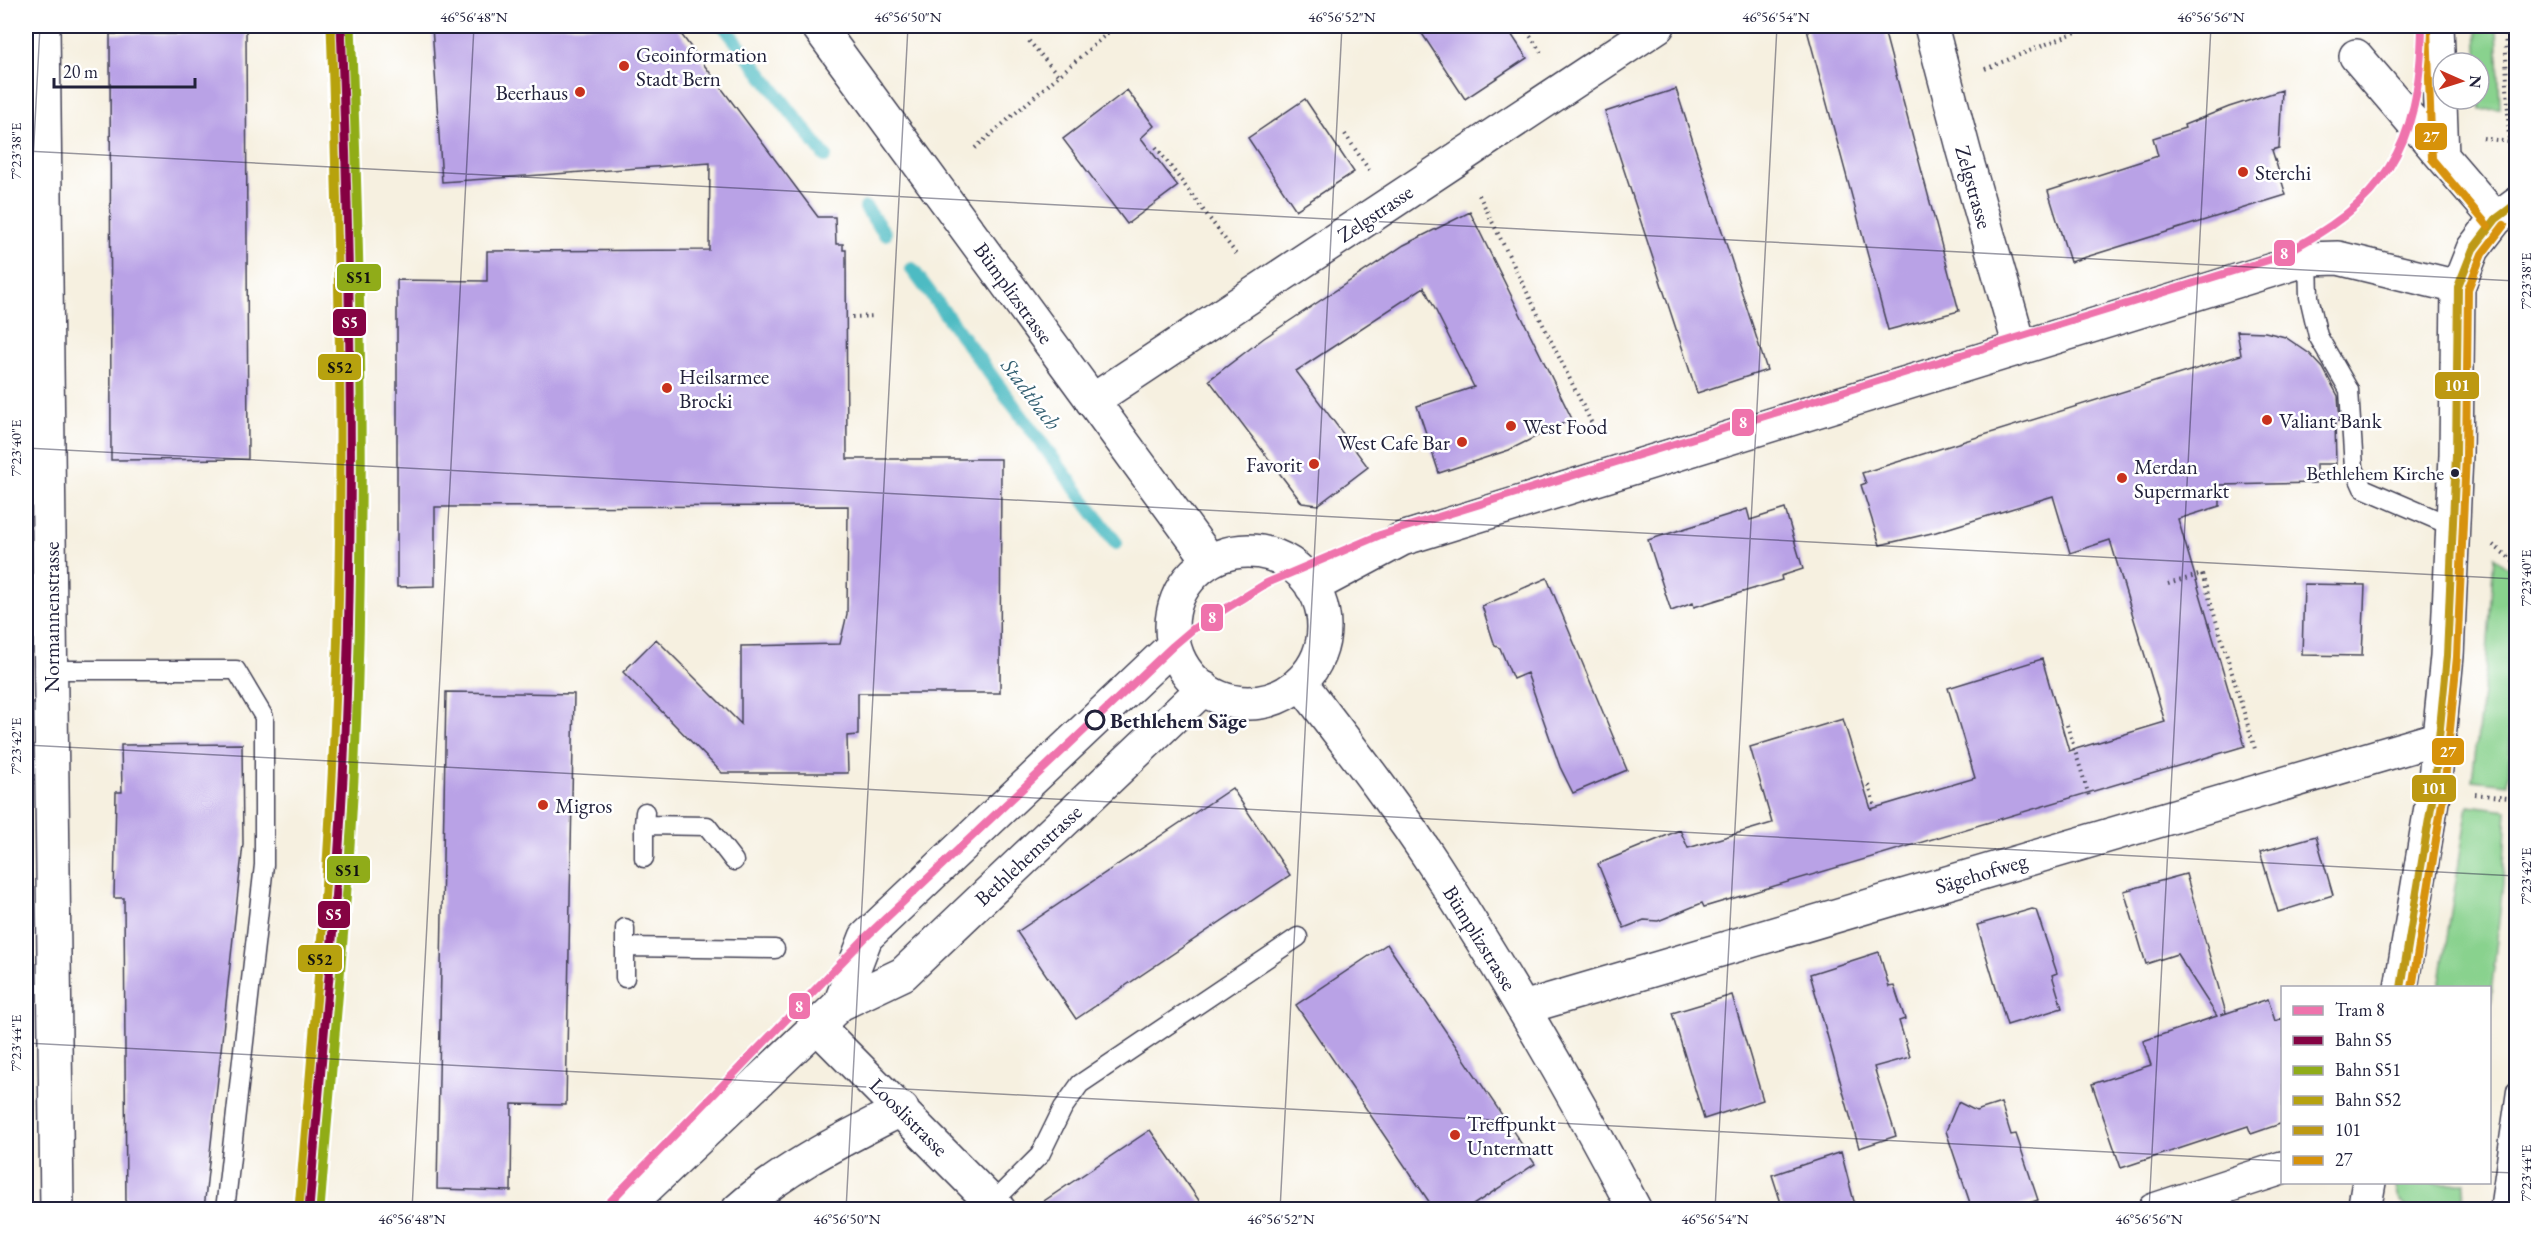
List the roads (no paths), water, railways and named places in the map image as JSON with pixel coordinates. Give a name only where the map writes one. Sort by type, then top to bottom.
[{"type":"street","name":"Normannenstrasse","points":[[43,26],[57,1209]]},
{"type":"street","name":"Bümplizstrasse","points":[[818,26],[1210,561]]},
{"type":"street","name":"Zelgstrasse","points":[[1092,401],[1658,26]]},
{"type":"street","name":"Zelgstrasse","points":[[1931,26],[2020,347]]},
{"type":"street","points":[[2437,26],[2442,156]]},
{"type":"street","points":[[2356,56],[2442,156],[2506,211],[2473,249],[2458,287],[2454,527],[2439,738],[2401,986]]},
{"type":"street","points":[[1312,587],[1402,539],[2308,259],[2338,258],[2458,287]]},
{"type":"street","points":[[1247,551],[1266,553],[1285,560],[1298,570],[1312,587],[1321,606],[1322,636],[1314,666],[1300,682],[1284,694],[1265,701],[1245,703],[1225,700],[1193,680],[1182,665],[1173,646],[1174,608],[1182,589],[1194,573],[1210,561],[1228,554],[1247,551]]},
{"type":"street","name":"Bethlehemstrasse","points":[[829,1015],[867,937],[1173,646]]},
{"type":"street","name":"Bümplizstrasse","points":[[1300,682],[1434,865],[1523,1008],[1581,1108],[1635,1209]]},
{"type":"street","name":"Bethlehemstrasse","points":[[623,1209],[829,1015],[903,974],[1204,688]]},
{"type":"street","name":"Sägehofweg","points":[[1523,1008],[2439,738]]},
{"type":"street","name":"Looslistrasse","points":[[829,1015],[902,1109],[996,1206]]},
{"type":"street","points":[[738,1209],[760,1190],[800,1162],[902,1109]]},
{"type":"street","points":[[2154,1209],[2281,1169]]},
{"type":"street","points":[[2364,1209],[2369,1184]]},
{"type":"lane","points":[[2308,259],[2309,297],[2318,336],[2349,390],[2354,468],[2363,488],[2454,527]]},
{"type":"lane","points":[[52,670],[236,670],[264,717],[264,865],[225,1209]]},
{"type":"lane","points":[[644,858],[644,818],[707,826],[734,861]]},
{"type":"lane","points":[[625,978],[626,928]]},
{"type":"lane","points":[[996,1206],[1040,1155],[1063,1108],[1080,1084],[1298,937]]},
{"type":"lane","points":[[625,947],[775,949]]},
{"type":"lane","points":[[2499,1209],[2517,1091]]},
{"type":"waterway","name":"Stadtbach","points":[[724,26],[825,156]]},
{"type":"waterway","name":"Stadtbach","points":[[866,208],[885,234]]},
{"type":"waterway","name":"Stadtbach","points":[[912,269],[1116,543]]},
{"type":"tram line","name":"8","points":[[602,1210],[866,937],[1193,629],[1267,583],[1380,535],[2275,258],[2313,237],[2344,216],[2369,193],[2389,168],[2404,139],[2414,106],[2420,69],[2422,26]]},
{"type":"rail line","name":"S52","points":[[299,1209],[326,871],[337,666],[340,392],[331,26]]},
{"type":"rail line","name":"S5","points":[[309,1210],[337,871],[344,758],[350,575],[350,392],[341,26]]},
{"type":"rail line","name":"S51","points":[[320,1210],[348,871],[358,666],[361,392],[351,26]]},
{"type":"place","name":"Geoinformation Stadt Bern","points":[[624,66]]},
{"type":"place","name":"Beerhaus","points":[[580,92]]},
{"type":"place","name":"Sterchi","points":[[2243,172]]},
{"type":"place","name":"Heilsarmee Brocki","points":[[667,388]]},
{"type":"place","name":"Valiant Bank","points":[[2267,420]]},
{"type":"place","name":"West Food","points":[[1511,426]]},
{"type":"place","name":"West Cafe Bar","points":[[1462,442]]},
{"type":"place","name":"Favorit","points":[[1314,464]]},
{"type":"place","name":"Bethlehem Kirche","points":[[2455,473]]},
{"type":"place","name":"Merdan Supermarkt","points":[[2122,478]]},
{"type":"place","name":"Bethlehem Säge","points":[[1095,720]]},
{"type":"place","name":"Migros","points":[[543,805]]},
{"type":"place","name":"Treffpunkt Untermatt","points":[[1455,1135]]}]
